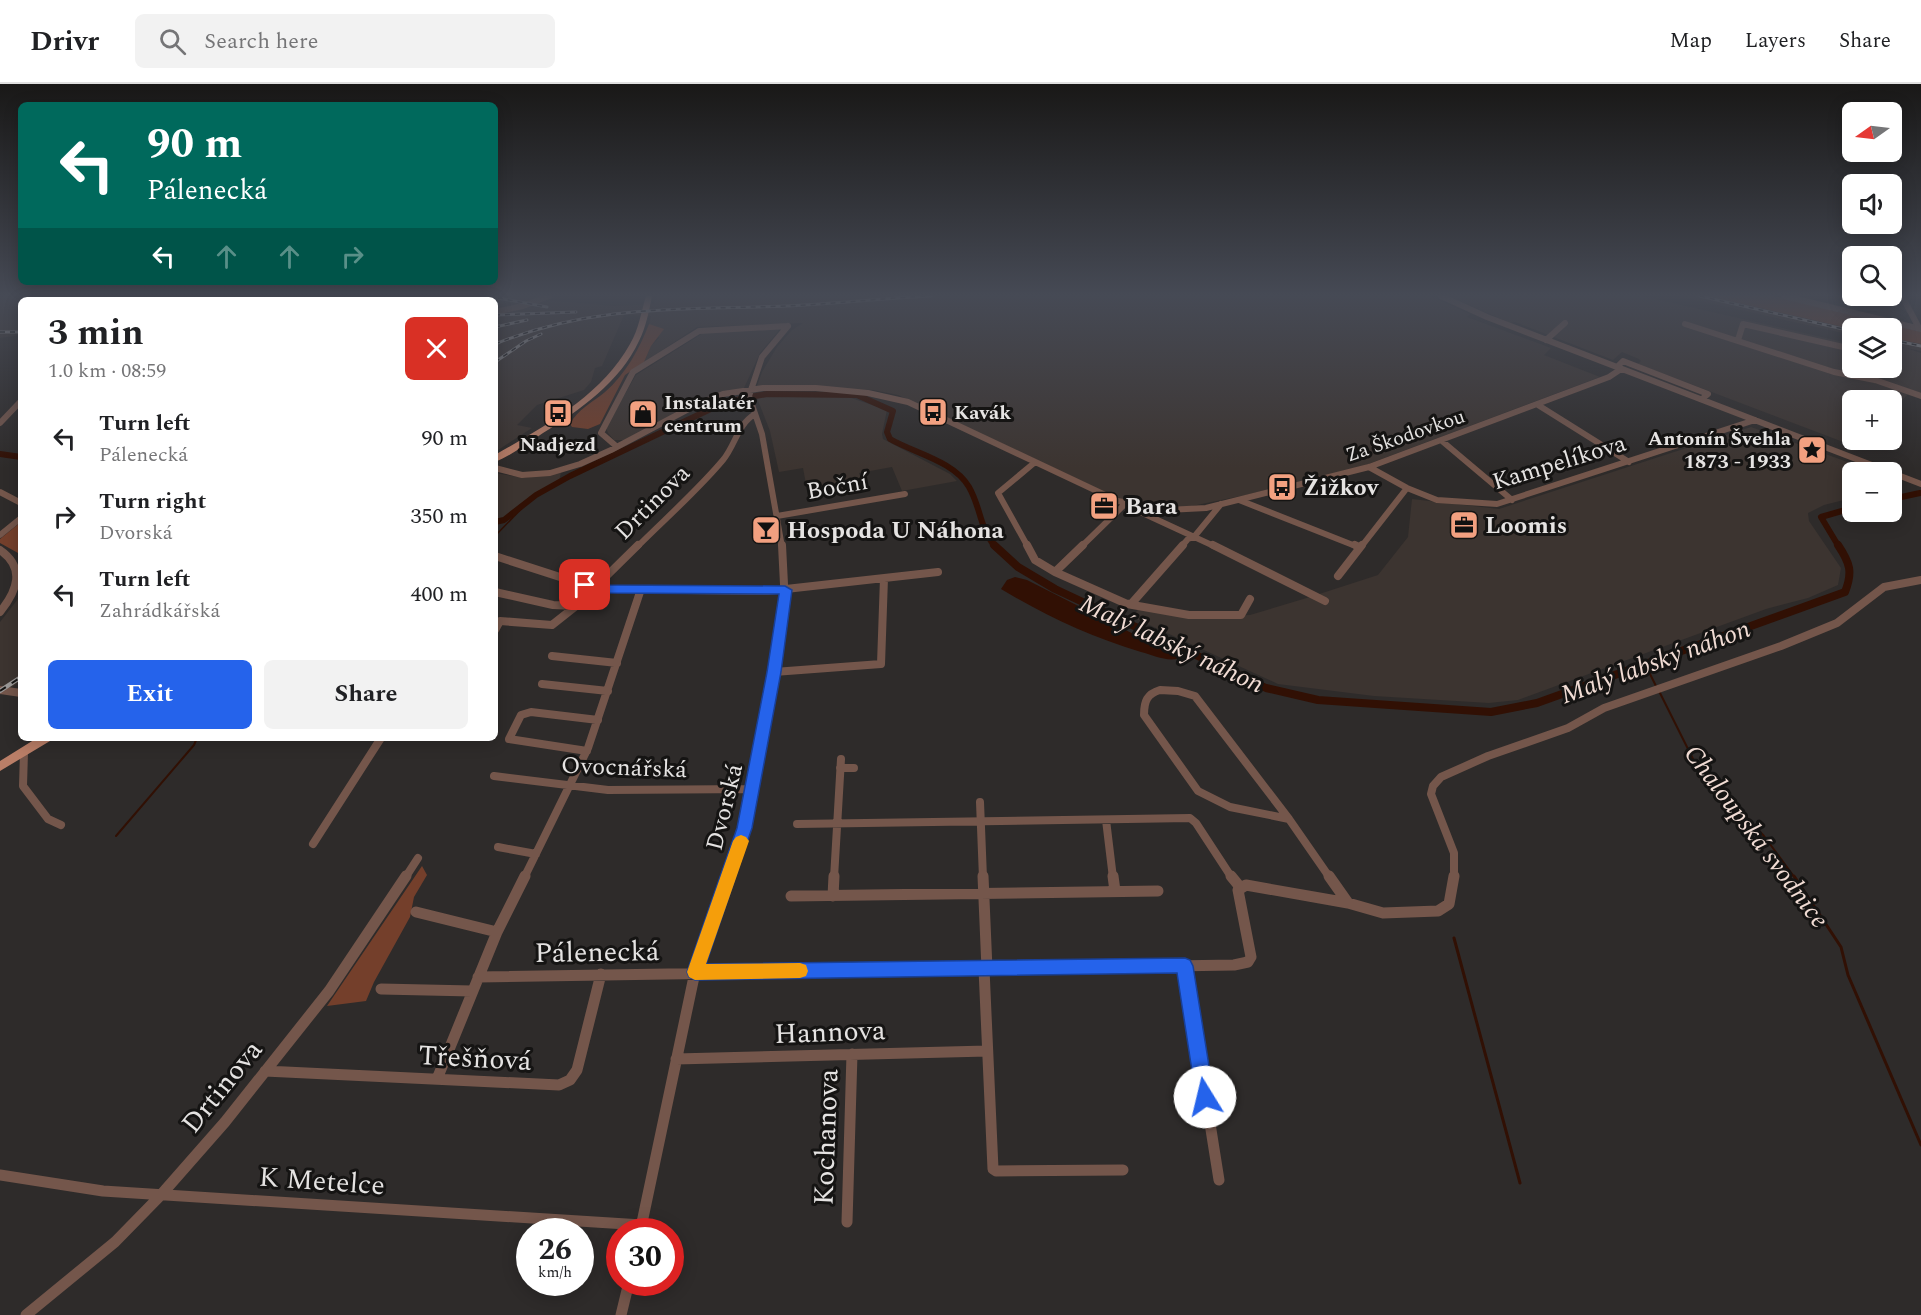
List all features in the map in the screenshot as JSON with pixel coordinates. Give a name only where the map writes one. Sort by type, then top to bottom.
[{"type":"main road","points":[[498,457],[589,396],[628,353]]},
{"type":"main road","points":[[0,767],[41,741]]},
{"type":"street","points":[[616,446],[601,433],[633,372],[662,353]]},
{"type":"street","points":[[750,395],[765,353]]},
{"type":"street","points":[[1581,353],[1921,484]]},
{"type":"street","points":[[1778,353],[1834,372],[1875,380],[1921,396]]},
{"type":"street","points":[[1623,361],[1708,394],[1702,399]]},
{"type":"street","name":"Za Škodovkou","points":[[498,469],[519,475],[551,472],[580,463],[637,438],[701,403],[721,395],[887,395],[921,407],[1034,463],[1128,505],[1180,512],[1370,468],[1609,377],[1623,361]]},
{"type":"street","name":"Dvorská","points":[[643,1218],[695,972],[737,854],[754,789],[785,590],[784,559],[777,516],[762,434],[750,395]]},
{"type":"street","points":[[0,423],[9,408],[18,403]]},
{"type":"street","points":[[1538,405],[1629,462]]},
{"type":"street","points":[[9,408],[18,408]]},
{"type":"street","name":"Drtinova","points":[[594,588],[709,476],[727,454],[741,425],[755,414]]},
{"type":"street","name":"Kampelíkova","points":[[1370,468],[1407,488],[1448,502],[1490,505],[1512,500],[1755,420]]},
{"type":"street","points":[[1442,441],[1512,500]]},
{"type":"street","points":[[1034,463],[998,493],[1035,560],[1055,572],[1128,604],[1183,615],[1241,615],[1250,599]]},
{"type":"street","points":[[1338,576],[1407,488]]},
{"type":"street","points":[[0,492],[18,501]]},
{"type":"street","name":"Boční","points":[[777,516],[905,494]]},
{"type":"street","points":[[1239,500],[1359,547]]},
{"type":"street","points":[[1128,604],[1132,603],[1171,556],[1188,539],[1194,537],[1221,504]]},
{"type":"street","points":[[1055,572],[1128,505],[1324,601]]},
{"type":"street","points":[[0,535],[18,520]]},
{"type":"street","points":[[0,612],[11,598],[17,577],[15,565],[2,553]]},
{"type":"street","points":[[498,557],[594,588],[785,590],[938,572]]},
{"type":"street","points":[[774,672],[881,664],[884,578]]},
{"type":"street","points":[[797,824],[1192,819],[1240,887],[1258,887],[1348,903],[1383,913],[1438,912],[1446,908],[1454,883],[1454,853],[1431,794],[1433,786],[1441,777],[1488,756],[1568,728],[1604,708],[1781,646],[1837,623],[1884,587],[1921,580]]},
{"type":"street","points":[[498,621],[552,625],[594,588]]},
{"type":"street","points":[[438,1079],[497,932],[587,751],[641,589]]},
{"type":"street","points":[[498,593],[553,605],[576,606]]},
{"type":"street","points":[[552,656],[617,663]]},
{"type":"street","points":[[542,684],[608,691]]},
{"type":"street","points":[[1289,819],[1224,807],[1210,801],[1198,791],[1144,715],[1142,703],[1145,698],[1155,692],[1178,688],[1195,696],[1289,819],[1348,903]]},
{"type":"street","points":[[0,690],[18,693]]},
{"type":"street","points":[[587,751],[509,739],[521,715],[531,712],[598,720]]},
{"type":"street","points":[[313,844],[379,741]]},
{"type":"street","points":[[24,752],[23,786],[46,817],[61,825]]},
{"type":"street","points":[[833,896],[840,764],[854,768]]},
{"type":"street","name":"Ovocnářská","points":[[494,776],[608,790],[754,789]]},
{"type":"street","points":[[980,802],[992,1166],[996,1171],[1123,1170]]},
{"type":"street","points":[[1106,820],[1115,891]]},
{"type":"street","points":[[498,847],[536,854]]},
{"type":"street","name":"Drtinova","points":[[26,1315],[115,1242],[160,1196],[329,991],[418,858]]},
{"type":"street","name":"Pálenecká","points":[[478,977],[1234,965],[1248,962],[1251,957],[1238,890],[1240,887]]},
{"type":"street","points":[[791,896],[1158,891]]},
{"type":"street","points":[[416,912],[497,932]]},
{"type":"street","points":[[1185,966],[1219,1180]]},
{"type":"street","name":"Třešňová","points":[[265,1071],[554,1086],[565,1083],[577,1070],[602,974]]},
{"type":"street","points":[[381,989],[472,992]]},
{"type":"street","name":"Hannova","points":[[676,1059],[987,1051]]},
{"type":"street","name":"Kochanova","points":[[847,1222],[852,1054]]},
{"type":"street","name":"K Metelce","points":[[0,1175],[103,1191],[160,1196],[226,1198],[606,1225]]},
{"type":"street","points":[[621,1315],[626,1296]]},
{"type":"shaded area","points":[[498,353],[607,353],[602,366],[595,368],[591,382],[584,390],[537,405],[517,425],[532,428],[498,450]]},
{"type":"shaded area","points":[[635,353],[648,353],[644,362],[625,375],[600,424],[588,429],[572,427],[570,424],[577,414],[605,392]]},
{"type":"shaded area","points":[[648,353],[657,353],[644,362]]},
{"type":"shaded area","points":[[670,353],[760,353],[744,388],[723,392],[647,427],[639,434],[625,440],[614,440],[606,427],[636,375]]},
{"type":"shaded area","points":[[773,353],[1546,353],[1544,355],[1600,377],[1363,466],[1246,495],[1187,507],[1167,508],[1139,505],[1114,496],[898,395],[873,390],[757,386]]},
{"type":"shaded area","points":[[1596,353],[1620,353],[1613,360]]},
{"type":"shaded area","points":[[1626,353],[1842,353],[1842,378],[1902,378],[1902,353],[1921,353],[1921,393],[1912,390],[1902,400],[1902,390],[1842,390],[1842,442],[1638,364],[1641,361]]},
{"type":"shaded area","points":[[772,394],[848,397],[887,410],[883,439],[950,474],[957,481],[902,491],[892,467],[859,473],[864,487],[813,498],[809,484],[806,484],[803,468],[779,472],[770,431],[757,398]]},
{"type":"shaded area","points":[[1751,427],[1847,462],[1842,462],[1842,500],[1824,505],[1808,513],[1809,521],[1841,568],[1838,585],[1808,598],[1766,609],[1518,700],[1489,703],[1374,696],[1278,684],[1132,617],[1140,607],[1206,617],[1250,615],[1378,575],[1408,537],[1412,499],[1499,509]]},
{"type":"shaded area","points":[[561,472],[559,482],[498,519],[498,474],[525,478]]},
{"type":"shaded area","points":[[18,524],[18,553],[0,543],[0,539]]},
{"type":"shaded area","points":[[1015,577],[1027,580],[1175,655],[1177,659],[1163,658],[1122,646],[1052,617],[1001,589],[1007,580]]},
{"type":"shaded area","points":[[18,599],[18,683],[0,695],[0,622]]},
{"type":"shaded area","points":[[422,866],[427,875],[414,897],[410,917],[366,1001],[327,1006]]},
{"type":"waterway","name":"Malý labský náhon","points":[[498,521],[504,520],[536,495],[570,476],[719,405],[767,394],[857,395],[893,411],[887,432],[890,439],[933,458],[954,470],[962,478],[973,495],[986,532],[995,547]]},
{"type":"waterway","name":"Malý labský náhon","points":[[0,454],[18,457]]},
{"type":"waterway","name":"Malý labský náhon","points":[[1902,497],[1920,493]]},
{"type":"waterway","name":"Malý labský náhon","points":[[498,533],[528,502]]},
{"type":"waterway","name":"Malý labský náhon","points":[[1839,547],[1821,517],[1842,511]]},
{"type":"waterway","name":"Malý labský náhon","points":[[994,545],[1018,567],[1055,589],[1266,688],[1318,700],[1491,712],[1537,703],[1845,592],[1849,579],[1849,568],[1838,545]]},
{"type":"waterway","name":"Chaloupská svodnice","points":[[1645,664],[1656,686]]},
{"type":"waterway","name":"Chaloupská svodnice","points":[[1660,693],[1694,761],[1764,836],[1795,878]]},
{"type":"waterway","points":[[116,836],[196,741]]},
{"type":"waterway","name":"Chaloupská svodnice","points":[[1794,876],[1841,947],[1848,975],[1921,1145]]},
{"type":"waterway","points":[[1454,938],[1520,1183]]},
{"type":"railway","points":[[498,360],[508,353]]},
{"type":"railway","points":[[0,691],[18,679]]},
{"type":"slow traffic","points":[[741,841],[695,972],[800,971]]},
{"type":"place","name":"Kavák","points":[[933,412]]},
{"type":"place","name":"Nadjezd","points":[[558,413]]},
{"type":"place","name":"Instalatér centrum","points":[[643,414]]},
{"type":"place","name":"Antonín Švehla 1873 - 1933","points":[[1812,450]]},
{"type":"place","name":"Žižkov","points":[[1282,487]]},
{"type":"place","name":"Bara","points":[[1104,506]]},
{"type":"place","name":"Loomis","points":[[1464,525]]},
{"type":"place","name":"Hospoda U Náhona","points":[[766,530]]},
{"type":"route","points":[[585,585],[610,589],[785,590],[785,604],[774,672],[745,828],[695,972],[1185,966],[1205,1097]]}]
